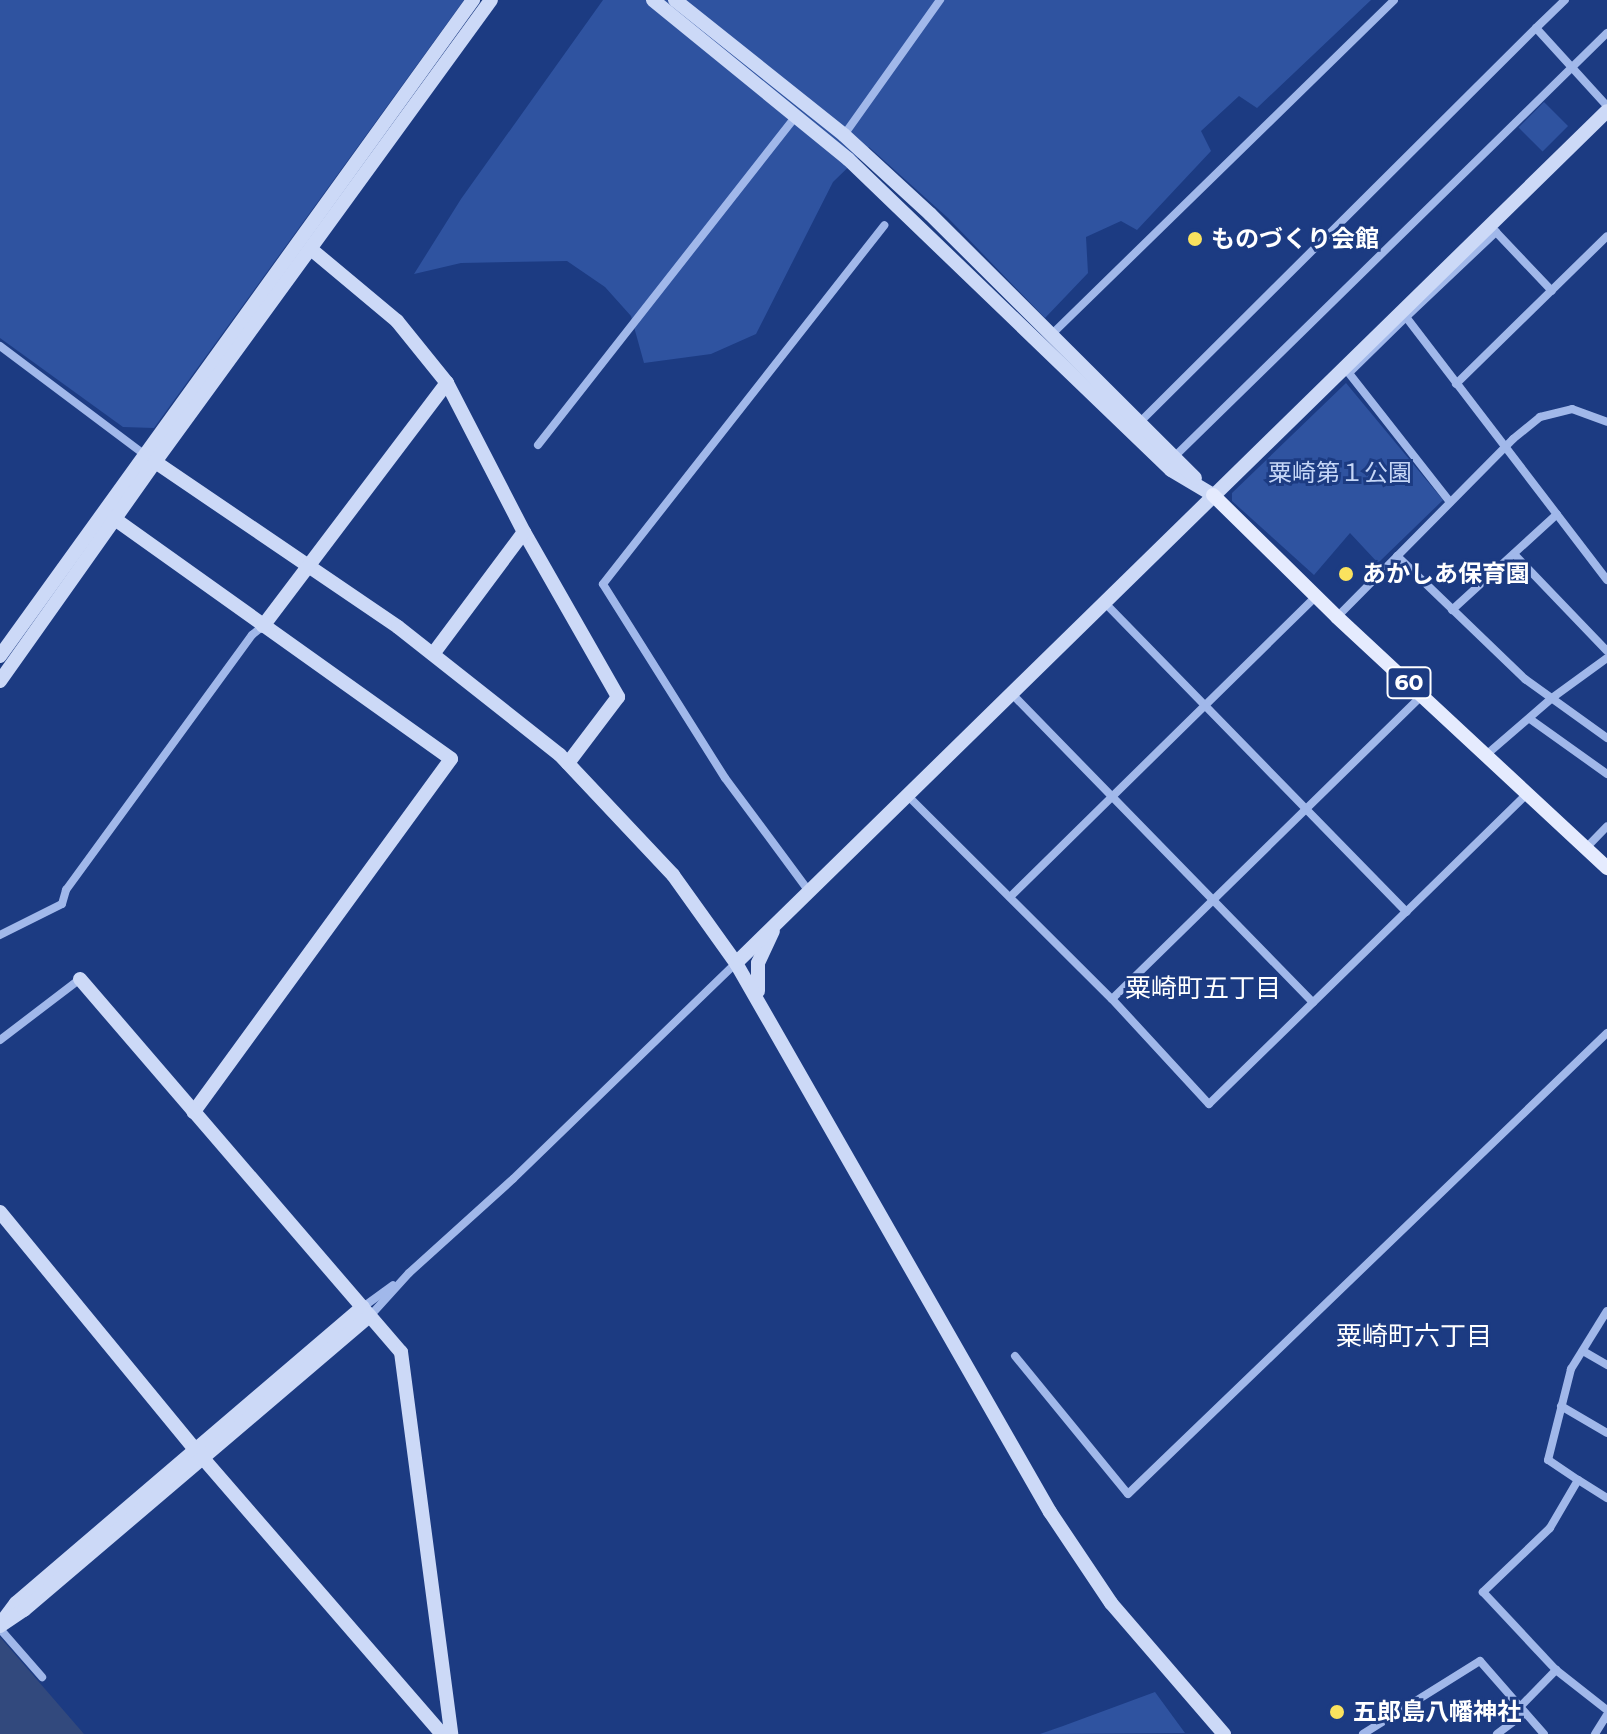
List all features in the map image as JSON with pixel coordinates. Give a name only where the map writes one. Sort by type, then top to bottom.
[{"type":"main road","name":"60","points":[[1213,495],[1337,617],[1607,868]]},
{"type":"street","points":[[0,681],[150,458],[473,0]]},
{"type":"street","points":[[150,458],[312,250],[491,0]]},
{"type":"street","points":[[653,0],[801,110],[844,135],[930,214],[1047,340]]},
{"type":"street","points":[[675,0],[801,110],[1047,340],[1169,461],[1213,495]]},
{"type":"street","points":[[844,135],[940,0]]},
{"type":"street","points":[[1047,340],[1394,0]]},
{"type":"street","points":[[1136,426],[1565,0]]},
{"type":"street","points":[[42,1677],[0,1626],[16,1603],[367,1311],[513,1179],[1012,694],[1607,108],[1574,67],[1536,28]]},
{"type":"street","points":[[1169,461],[1607,33]]},
{"type":"street","points":[[538,445],[801,110]]},
{"type":"street","points":[[808,890],[725,778],[603,584],[884,225]]},
{"type":"street","points":[[1450,502],[1349,373],[1496,232],[1552,291]]},
{"type":"street","points":[[1456,384],[1607,236]]},
{"type":"street","points":[[312,250],[397,321],[447,383],[524,532],[618,697],[568,763]]},
{"type":"street","points":[[1406,317],[1606,577]]},
{"type":"street","points":[[0,346],[150,458],[433,654],[568,763],[673,875],[759,997],[1050,1512],[1111,1603],[1224,1734]]},
{"type":"street","points":[[0,935],[62,904],[66,890],[252,635],[263,626],[447,383]]},
{"type":"street","points":[[1337,617],[1506,450],[1513,439],[1540,417],[1572,409],[1607,422]]},
{"type":"street","points":[[1452,610],[1557,514]]},
{"type":"street","points":[[110,516],[451,759],[194,1112]]},
{"type":"street","points":[[0,656],[110,516]]},
{"type":"street","points":[[433,654],[524,532]]},
{"type":"street","points":[[1514,554],[1607,651]]},
{"type":"street","points":[[1397,556],[1525,679],[1607,738]]},
{"type":"street","points":[[1010,897],[1316,596]]},
{"type":"street","points":[[1104,602],[1406,912]]},
{"type":"street","points":[[1486,755],[1552,698],[1607,658]]},
{"type":"street","points":[[1012,694],[1313,1002]]},
{"type":"street","points":[[1112,999],[1422,695]]},
{"type":"street","points":[[1530,719],[1607,774]]},
{"type":"street","points":[[907,794],[1112,999],[1209,1104],[1527,794]]},
{"type":"street","points":[[1586,848],[1607,826]]},
{"type":"street","points":[[759,997],[758,963],[776,924]]},
{"type":"street","points":[[0,1040],[80,979],[401,1352],[451,1734]]},
{"type":"street","points":[[1015,1356],[1128,1494],[1607,1033]]},
{"type":"street","points":[[0,1212],[433,1731]]},
{"type":"street","points":[[1607,1311],[1571,1369],[1548,1460],[1607,1498]]},
{"type":"street","points":[[1583,1351],[1607,1365]]},
{"type":"street","points":[[1561,1406],[1607,1433]]},
{"type":"street","points":[[1578,1480],[1550,1528],[1483,1592],[1556,1670],[1607,1713],[1595,1734]]},
{"type":"street","points":[[1363,1734],[1480,1661],[1544,1734]]},
{"type":"street","points":[[1497,1734],[1556,1670]]},
{"type":"green space","points":[[0,0],[464,0],[154,428],[123,427],[0,338]]},
{"type":"green space","points":[[603,0],[1371,0],[1257,108],[1239,96],[1201,131],[1211,151],[1137,230],[1121,221],[1086,237],[1088,273],[1045,318],[948,218],[869,147],[833,182],[756,334],[711,354],[644,363],[631,316],[605,287],[567,261],[461,263],[414,274],[461,199]]},
{"type":"green space","points":[[1544,102],[1568,126],[1543,151],[1519,127]]},
{"type":"green space","name":"粟崎第１公園","points":[[1346,383],[1443,500],[1378,563],[1350,533],[1314,575],[1232,501],[1232,493]]},
{"type":"green space","points":[[1155,1692],[1185,1733],[1040,1734],[1063,1726]]},
{"type":"shaded area","points":[[0,1637],[84,1734],[0,1734]]},
{"type":"place","name":"ものづくり会館","points":[[1195,239]]},
{"type":"place","name":"あかしあ保育園","points":[[1346,574]]},
{"type":"place","name":"五郎島八幡神社","points":[[1337,1712]]},
{"type":"district","name":"粟崎町五丁目","points":[[1203,989]]},
{"type":"district","name":"粟崎町六丁目","points":[[1414,1337]]}]
